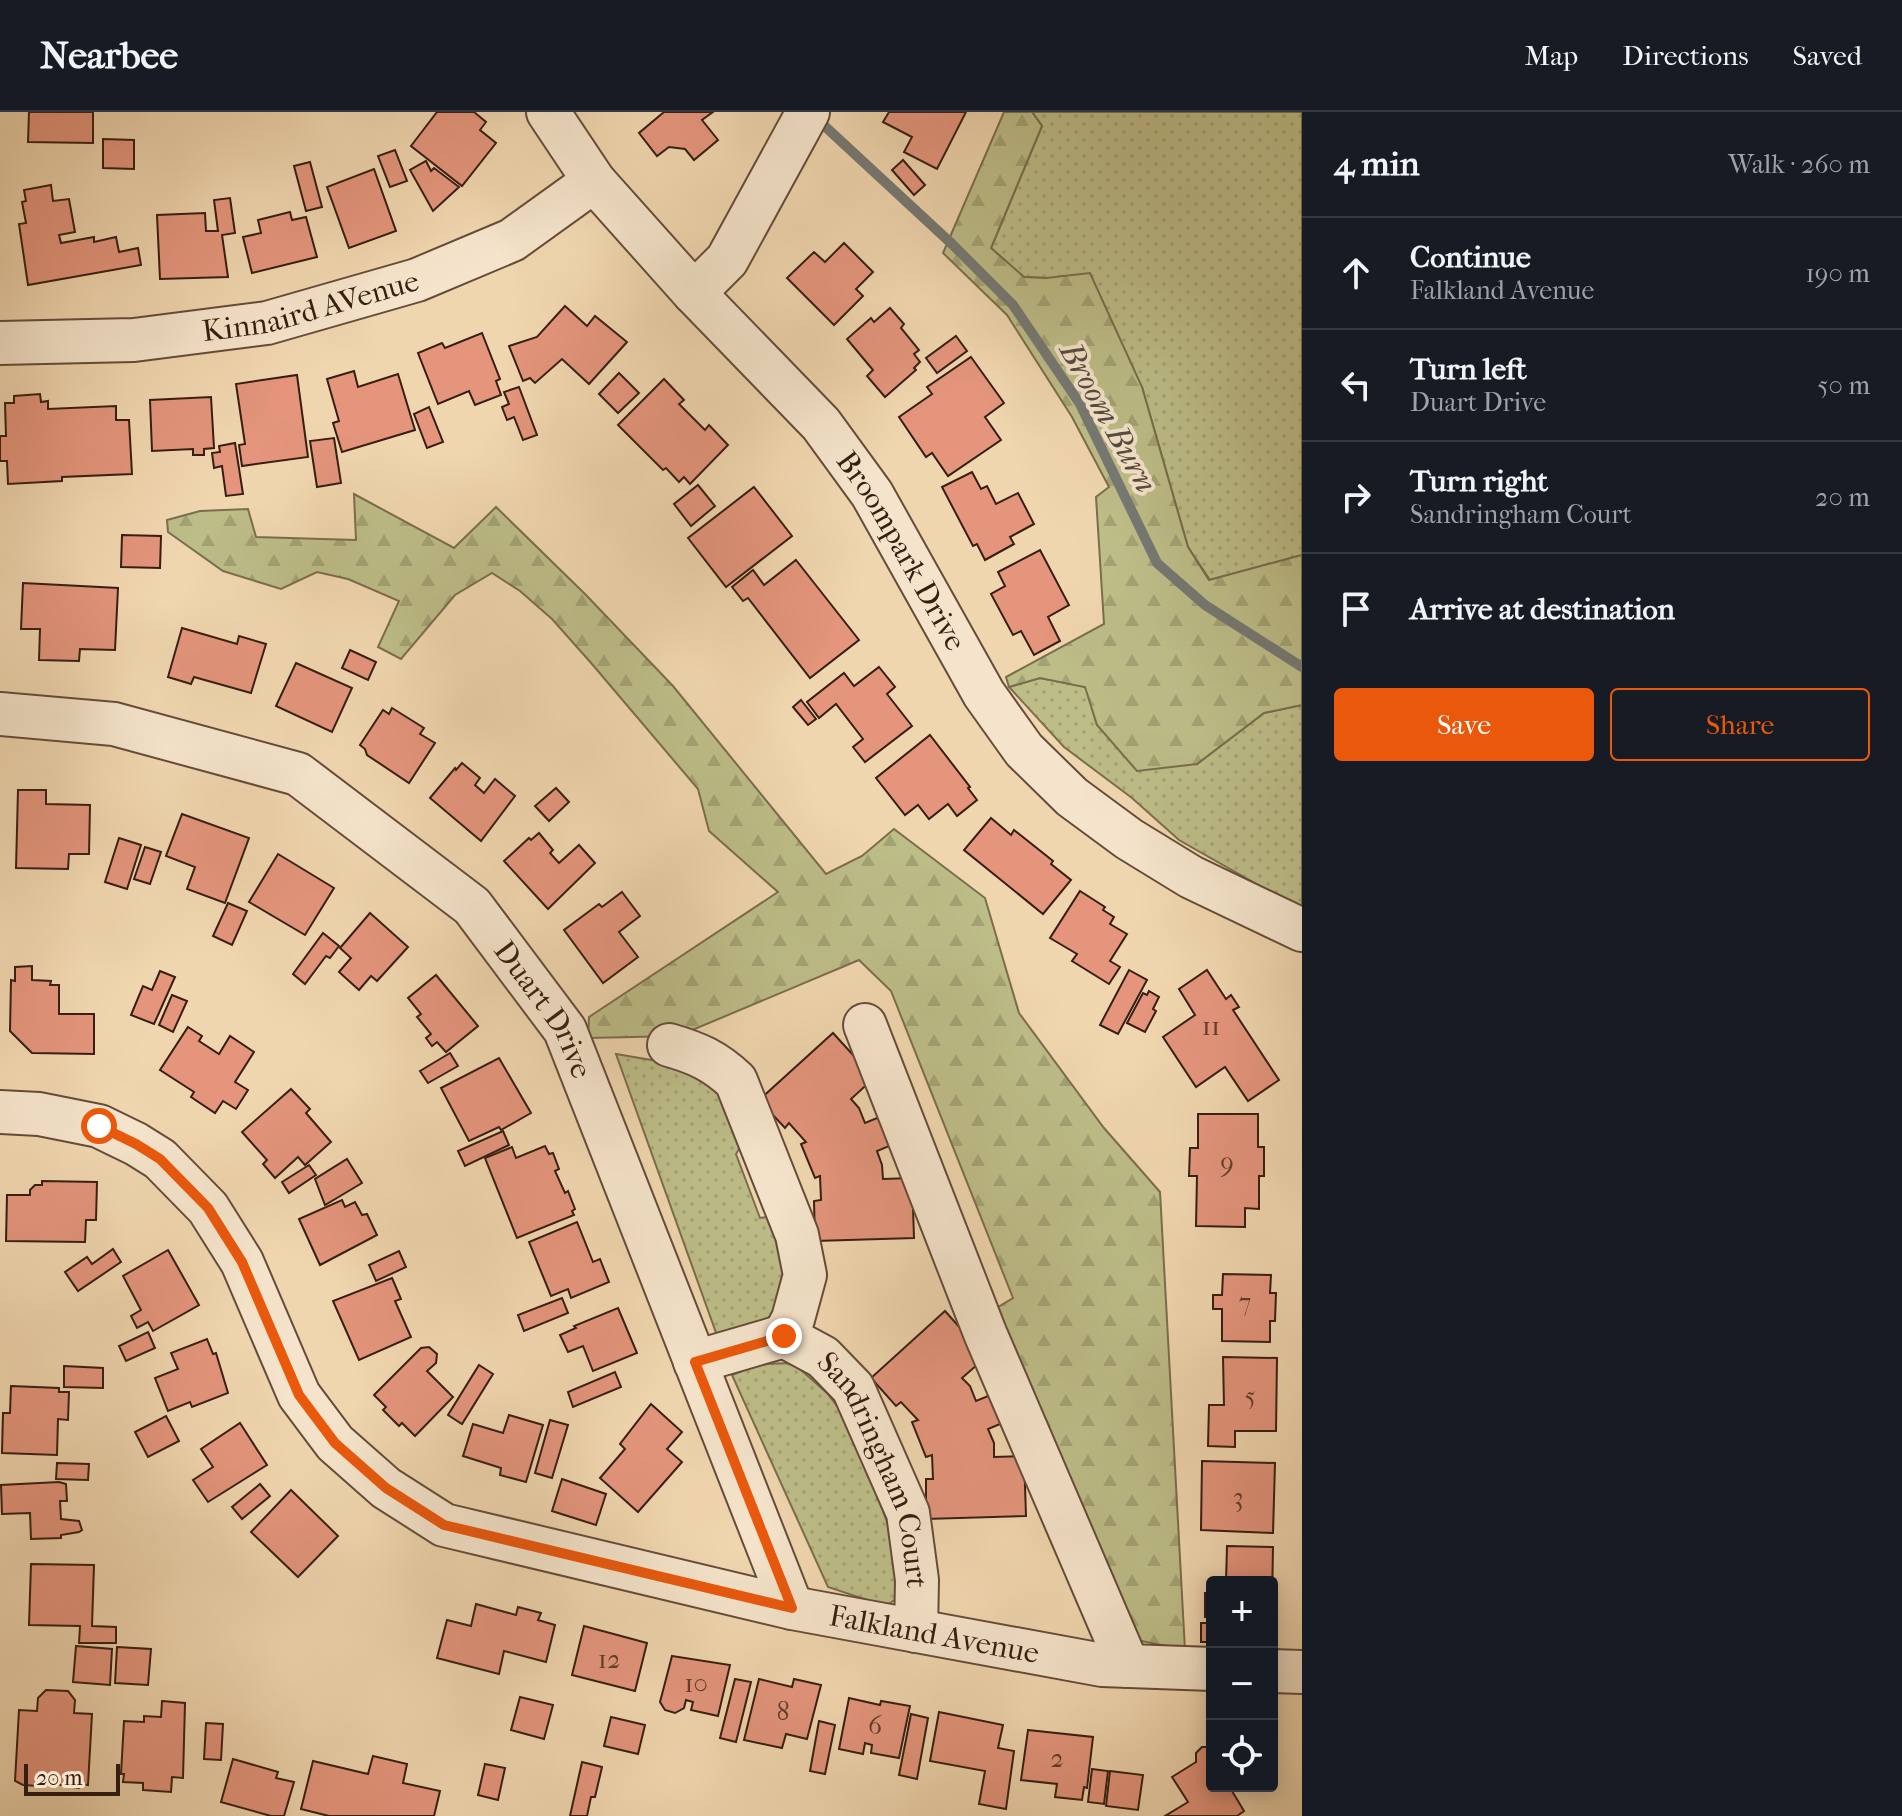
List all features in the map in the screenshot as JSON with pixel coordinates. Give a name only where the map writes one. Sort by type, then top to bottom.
[{"type":"street","name":"Broompark Drive","points":[[548,112],[594,181],[694,293],[821,424],[872,494],[984,694],[1024,750],[1072,797],[1129,839],[1191,877],[1302,930]]},
{"type":"street","points":[[694,293],[727,260],[808,112]]},
{"type":"street","name":"Kinnaird AVenue","points":[[0,343],[134,340],[267,323],[417,280],[512,240],[594,181]]},
{"type":"street","name":"Duart Drive","points":[[0,714],[114,724],[298,774],[472,906],[565,1030],[792,1608]]},
{"type":"street","points":[[865,1025],[985,1333],[1128,1666]]},
{"type":"street","name":"Sandringham Court","points":[[669,1045],[698,1053],[720,1065],[736,1081],[797,1235],[805,1275],[793,1319],[784,1336]]},
{"type":"street","name":"Falkland Avenue","points":[[0,1112],[39,1114],[99,1126],[160,1159],[208,1208],[242,1262],[299,1395],[335,1443],[386,1488],[444,1525],[792,1608],[1102,1665],[1206,1669]]},
{"type":"street","name":"Sandringham Court","points":[[695,1362],[784,1336],[823,1357],[853,1388],[908,1513],[917,1580],[916,1631]]},
{"type":"street","points":[[1278,1671],[1302,1672]]},
{"type":"green space","points":[[1004,112],[1032,112],[1042,126],[991,248],[1024,277],[1090,273],[1142,387],[1188,547],[1209,580],[1302,555],[1302,705],[1264,713],[1197,764],[1137,771],[1097,725],[1085,687],[1040,678],[1009,687],[1006,677],[1104,624],[1096,497],[1109,487],[1072,417],[1007,315],[943,253]]},
{"type":"green space","points":[[1032,112],[1302,112],[1302,555],[1210,580],[1188,547],[1142,387],[1046,278],[1024,277],[991,248],[1042,126]]},
{"type":"green space","points":[[354,494],[454,548],[496,507],[673,686],[826,874],[862,856],[894,829],[985,898],[1019,1013],[1104,1128],[1160,1192],[1185,1650],[1127,1638],[990,1312],[1013,1298],[891,991],[859,960],[678,1036],[588,1038],[589,1017],[778,892],[709,831],[698,789],[552,619],[520,591],[492,573],[455,595],[401,659],[378,647],[399,601],[348,579],[317,572],[281,589],[223,571],[168,532],[167,520],[200,511],[248,509],[256,537],[356,540]]},
{"type":"green space","points":[[1040,678],[1086,687],[1097,725],[1197,764],[1264,713],[1302,705],[1302,910],[1179,840],[1132,798],[1064,747],[1009,687]]},
{"type":"green space","points":[[616,1054],[693,1067],[721,1079],[745,1139],[736,1154],[760,1218],[779,1215],[793,1273],[776,1312],[749,1333],[719,1341]]},
{"type":"green space","points":[[793,1363],[827,1393],[850,1423],[892,1535],[901,1596],[885,1606],[828,1587],[732,1375],[760,1364]]},
{"type":"building","points":[[29,112],[93,112],[93,143],[28,142]]},
{"type":"building","points":[[437,112],[474,112],[486,122],[480,130],[496,143],[462,186],[411,146]]},
{"type":"building","points":[[664,112],[713,112],[702,120],[718,140],[694,160],[685,149],[669,147],[657,156],[639,133]]},
{"type":"building","points":[[889,112],[966,112],[937,169],[904,152],[912,137],[883,122]]},
{"type":"building","points":[[103,139],[134,140],[134,169],[103,168]]},
{"type":"building","points":[[395,150],[407,181],[390,187],[378,156]]},
{"type":"building","points":[[903,160],[925,185],[914,195],[892,170]]},
{"type":"building","points":[[426,161],[431,171],[434,168],[459,187],[433,211],[410,170]]},
{"type":"building","points":[[310,162],[322,207],[306,211],[294,166]]},
{"type":"building","points":[[374,169],[396,231],[349,248],[327,187]]},
{"type":"building","points":[[51,185],[53,201],[69,199],[75,232],[59,235],[61,243],[94,237],[94,242],[116,237],[119,252],[138,248],[141,265],[28,285],[19,224],[26,223],[22,202],[26,201],[24,190]]},
{"type":"building","points":[[230,198],[235,233],[222,235],[228,277],[160,279],[157,215],[205,213],[206,231],[218,231],[214,200]]},
{"type":"building","points":[[290,212],[292,220],[306,217],[317,257],[252,273],[243,237],[261,233],[258,220]]},
{"type":"building","points":[[844,243],[873,272],[856,289],[863,296],[834,325],[787,278],[814,252],[825,262]]},
{"type":"building","points":[[565,306],[587,326],[595,316],[627,342],[589,384],[562,359],[535,383],[530,378],[523,381],[509,346],[537,337]]},
{"type":"building","points":[[890,308],[904,324],[901,328],[919,350],[914,354],[920,362],[914,368],[916,370],[885,397],[867,376],[873,370],[847,339],[871,318],[874,322]]},
{"type":"building","points":[[482,333],[500,379],[496,381],[501,395],[475,405],[469,391],[438,404],[418,353],[442,343],[445,348]]},
{"type":"building","points":[[956,336],[967,351],[937,373],[926,358]]},
{"type":"building","points":[[971,357],[1004,403],[985,417],[1001,440],[948,476],[932,453],[926,457],[899,417],[932,394],[927,387]]},
{"type":"building","points":[[354,371],[358,387],[398,374],[415,430],[342,452],[333,423],[339,421],[327,379]]},
{"type":"building","points":[[619,373],[639,393],[618,413],[599,394]]},
{"type":"building","points":[[297,375],[308,457],[242,466],[239,445],[245,444],[236,384]]},
{"type":"building","points":[[664,379],[684,400],[679,404],[705,430],[709,425],[728,445],[690,484],[684,477],[679,482],[666,468],[663,470],[618,425]]},
{"type":"building","points":[[519,387],[537,435],[523,440],[514,417],[507,420],[502,407],[509,404],[504,392]]},
{"type":"building","points":[[40,394],[41,402],[48,401],[48,409],[116,406],[116,420],[129,420],[132,474],[62,477],[62,481],[8,484],[7,461],[0,461],[0,436],[6,436],[5,403],[14,403],[14,396]]},
{"type":"building","points":[[211,397],[214,448],[204,449],[204,455],[193,455],[193,449],[152,451],[150,400]]},
{"type":"building","points":[[429,407],[443,442],[427,448],[414,414]]},
{"type":"building","points":[[334,438],[341,483],[317,487],[310,441]]},
{"type":"building","points":[[235,443],[243,494],[226,496],[222,466],[214,468],[212,453],[220,452],[219,446]]},
{"type":"building","points":[[972,472],[981,489],[987,486],[996,504],[1018,493],[1034,524],[1010,537],[1014,544],[985,560],[977,544],[973,546],[942,487]]},
{"type":"building","points":[[698,485],[715,506],[691,526],[674,504]]},
{"type":"building","points":[[754,487],[792,536],[726,587],[688,538]]},
{"type":"building","points":[[122,535],[161,536],[160,568],[121,567]]},
{"type":"building","points":[[1040,550],[1069,605],[1048,617],[1060,641],[1034,655],[1021,631],[1013,635],[991,594],[1005,586],[998,572]]},
{"type":"building","points":[[796,560],[859,640],[810,678],[748,598],[743,601],[732,587],[753,570],[764,585]]},
{"type":"building","points":[[23,583],[118,588],[115,650],[80,649],[79,661],[39,660],[40,629],[21,629]]},
{"type":"building","points":[[182,628],[237,644],[239,636],[266,644],[251,693],[194,677],[191,684],[168,677]]},
{"type":"building","points":[[350,650],[376,662],[368,680],[342,668]]},
{"type":"building","points":[[296,663],[352,688],[332,732],[276,706]]},
{"type":"building","points":[[879,667],[895,687],[887,694],[912,726],[865,762],[853,747],[863,739],[836,704],[819,718],[807,702],[844,673],[854,686]]},
{"type":"building","points":[[801,700],[816,719],[808,725],[793,707]]},
{"type":"building","points":[[392,708],[424,728],[420,734],[435,743],[409,783],[367,755],[360,745],[383,710],[389,714]]},
{"type":"building","points":[[930,735],[977,800],[957,816],[948,804],[929,819],[918,805],[905,815],[876,778]]},
{"type":"building","points":[[462,763],[480,778],[475,785],[484,793],[495,779],[515,796],[481,841],[430,798]]},
{"type":"building","points":[[556,788],[569,802],[549,821],[535,806]]},
{"type":"building","points":[[18,790],[46,790],[46,804],[90,805],[89,854],[69,854],[68,869],[16,868]]},
{"type":"building","points":[[182,814],[249,838],[225,903],[187,889],[195,867],[166,856]]},
{"type":"building","points":[[991,818],[1011,835],[1014,830],[1053,861],[1051,864],[1071,880],[1043,914],[964,850]]},
{"type":"building","points":[[539,833],[559,863],[579,845],[595,863],[548,909],[504,861]]},
{"type":"building","points":[[119,838],[141,845],[127,889],[105,882]]},
{"type":"building","points":[[145,847],[161,852],[150,884],[134,879]]},
{"type":"building","points":[[278,854],[334,888],[305,935],[249,902]]},
{"type":"building","points":[[1080,891],[1105,907],[1103,910],[1114,917],[1110,924],[1127,934],[1110,961],[1120,967],[1109,984],[1072,961],[1077,954],[1050,938]]},
{"type":"building","points":[[622,892],[640,916],[619,932],[638,957],[603,983],[564,930],[599,904],[602,907]]},
{"type":"building","points":[[228,903],[247,911],[232,945],[213,936]]},
{"type":"building","points":[[370,913],[408,947],[377,981],[371,976],[359,990],[339,972],[351,958],[340,948]]},
{"type":"building","points":[[323,933],[339,946],[330,958],[326,956],[305,984],[293,974]]},
{"type":"building","points":[[32,966],[32,980],[51,981],[50,985],[59,985],[59,1014],[94,1014],[94,1054],[32,1053],[10,1031],[11,980],[15,981],[15,967]]},
{"type":"building","points":[[1129,970],[1147,980],[1118,1034],[1100,1025]]},
{"type":"building","points":[[1207,970],[1226,999],[1231,995],[1239,1007],[1233,1010],[1279,1080],[1248,1101],[1225,1067],[1196,1087],[1163,1037],[1195,1015],[1179,989]]},
{"type":"building","points":[[160,971],[175,977],[154,1024],[131,1015],[143,986],[152,990]]},
{"type":"building","points":[[436,975],[478,1026],[446,1052],[437,1042],[432,1046],[426,1038],[431,1034],[417,1017],[421,1014],[408,998]]},
{"type":"building","points":[[1149,991],[1159,997],[1153,1009],[1156,1011],[1145,1032],[1127,1023],[1143,993],[1147,995]]},
{"type":"building","points":[[172,995],[187,1001],[173,1032],[159,1025]]},
{"type":"building","points":[[188,1027],[202,1036],[199,1041],[219,1054],[230,1036],[254,1052],[235,1082],[248,1090],[236,1109],[223,1101],[215,1113],[191,1097],[194,1092],[160,1070]]},
{"type":"building","points":[[833,1033],[874,1078],[851,1099],[865,1123],[882,1116],[894,1144],[877,1151],[883,1179],[912,1178],[914,1238],[815,1241],[814,1201],[821,1200],[820,1176],[815,1178],[801,1144],[806,1142],[789,1123],[785,1128],[759,1100]]},
{"type":"building","points":[[450,1053],[458,1066],[428,1083],[420,1071]]},
{"type":"building","points":[[499,1058],[531,1113],[501,1130],[499,1127],[469,1141],[441,1088]]},
{"type":"building","points":[[291,1089],[310,1109],[306,1113],[331,1142],[305,1165],[298,1157],[275,1178],[263,1164],[267,1160],[242,1132]]},
{"type":"building","points":[[1198,1114],[1258,1114],[1258,1147],[1264,1147],[1264,1176],[1259,1176],[1259,1209],[1245,1208],[1245,1227],[1196,1226],[1197,1176],[1189,1176],[1190,1148],[1198,1148]]},
{"type":"building","points":[[503,1131],[509,1145],[465,1166],[458,1151]]},
{"type":"building","points":[[545,1146],[549,1154],[553,1153],[559,1169],[555,1171],[565,1193],[568,1191],[575,1209],[572,1211],[574,1215],[517,1238],[485,1158],[512,1147],[516,1158]]},
{"type":"building","points":[[347,1159],[362,1183],[325,1205],[315,1179]]},
{"type":"building","points":[[309,1165],[316,1175],[289,1193],[282,1182]]},
{"type":"building","points":[[42,1181],[97,1182],[96,1220],[86,1220],[85,1242],[6,1241],[7,1195],[30,1195],[30,1190],[35,1185],[42,1185]]},
{"type":"building","points":[[342,1200],[345,1207],[355,1202],[362,1215],[367,1214],[377,1235],[320,1265],[299,1219]]},
{"type":"building","points":[[577,1222],[593,1262],[600,1259],[609,1282],[571,1298],[568,1289],[551,1296],[529,1242]]},
{"type":"building","points":[[113,1249],[121,1262],[78,1291],[65,1272],[87,1257],[92,1264]]},
{"type":"building","points":[[168,1250],[199,1305],[153,1331],[148,1322],[137,1328],[131,1316],[141,1310],[123,1276]]},
{"type":"building","points":[[399,1251],[406,1267],[376,1281],[369,1265]]},
{"type":"building","points":[[1223,1274],[1271,1275],[1270,1293],[1276,1293],[1275,1321],[1270,1321],[1270,1342],[1222,1341],[1222,1309],[1213,1309],[1213,1295],[1222,1295]]},
{"type":"building","points":[[392,1278],[401,1299],[395,1301],[411,1337],[359,1360],[333,1301]]},
{"type":"building","points":[[562,1298],[568,1313],[524,1331],[518,1315]]},
{"type":"building","points":[[618,1308],[637,1353],[593,1371],[583,1346],[568,1352],[560,1335]]},
{"type":"building","points":[[945,1311],[986,1357],[962,1378],[970,1386],[976,1401],[993,1394],[1005,1422],[988,1429],[994,1443],[994,1457],[1024,1456],[1026,1516],[926,1519],[926,1479],[933,1479],[932,1455],[926,1457],[912,1422],[918,1420],[901,1402],[896,1406],[871,1378]]},
{"type":"building","points":[[148,1332],[155,1348],[126,1361],[119,1346]]},
{"type":"building","points":[[207,1339],[213,1354],[216,1353],[228,1393],[192,1407],[190,1402],[168,1411],[155,1378],[178,1369],[171,1353]]},
{"type":"building","points":[[429,1347],[437,1354],[436,1363],[427,1371],[453,1397],[415,1436],[383,1410],[386,1407],[374,1395],[421,1348]]},
{"type":"building","points":[[1223,1357],[1277,1358],[1276,1431],[1235,1431],[1235,1447],[1208,1446],[1209,1405],[1224,1405]]},
{"type":"building","points":[[479,1365],[493,1374],[462,1424],[448,1415]]},
{"type":"building","points":[[64,1366],[103,1368],[103,1388],[64,1387]]},
{"type":"building","points":[[615,1372],[621,1387],[573,1407],[568,1392]]},
{"type":"building","points":[[11,1386],[59,1388],[59,1392],[69,1392],[68,1420],[58,1419],[57,1455],[2,1453],[3,1413],[10,1413]]},
{"type":"building","points":[[651,1404],[682,1432],[667,1449],[682,1462],[638,1512],[600,1478],[625,1449],[620,1444]]},
{"type":"building","points":[[509,1415],[543,1425],[526,1482],[500,1475],[501,1468],[463,1456],[473,1424],[503,1433]]},
{"type":"building","points":[[166,1416],[179,1441],[148,1457],[135,1432]]},
{"type":"building","points":[[550,1420],[568,1425],[552,1478],[535,1473]]},
{"type":"building","points":[[240,1423],[267,1465],[208,1502],[193,1480],[213,1467],[201,1449]]},
{"type":"building","points":[[1202,1461],[1275,1463],[1273,1533],[1201,1530]]},
{"type":"building","points":[[57,1463],[89,1464],[88,1480],[56,1479]]},
{"type":"building","points":[[562,1479],[606,1494],[596,1525],[552,1511]]},
{"type":"building","points":[[66,1484],[67,1501],[60,1501],[61,1519],[79,1521],[82,1530],[79,1532],[61,1535],[61,1538],[31,1539],[30,1513],[2,1514],[1,1485]]},
{"type":"building","points":[[260,1484],[270,1496],[242,1519],[232,1507]]},
{"type":"building","points":[[291,1490],[338,1536],[298,1577],[251,1532]]},
{"type":"building","points":[[1227,1546],[1273,1547],[1272,1576],[1226,1576]]},
{"type":"building","points":[[31,1564],[94,1565],[92,1626],[116,1627],[116,1643],[79,1643],[80,1626],[29,1625]]},
{"type":"building","points":[[476,1604],[516,1615],[518,1607],[541,1613],[538,1620],[555,1625],[546,1662],[504,1651],[499,1674],[437,1658],[447,1620],[471,1626]]},
{"type":"building","points":[[1201,1623],[1206,1623],[1206,1642],[1201,1642]]},
{"type":"building","points":[[584,1626],[647,1643],[635,1691],[572,1675]]},
{"type":"building","points":[[76,1646],[112,1649],[110,1685],[73,1682]]},
{"type":"building","points":[[117,1647],[151,1649],[148,1685],[115,1683]]},
{"type":"building","points":[[672,1656],[730,1665],[718,1716],[691,1710],[693,1702],[686,1700],[684,1708],[675,1713],[665,1710],[660,1702]]},
{"type":"building","points":[[735,1679],[751,1682],[736,1742],[720,1738]]},
{"type":"building","points":[[759,1679],[792,1687],[794,1679],[821,1685],[807,1739],[786,1734],[782,1748],[744,1740]]},
{"type":"building","points":[[46,1690],[68,1691],[75,1700],[74,1713],[92,1714],[88,1785],[82,1784],[79,1788],[44,1782],[39,1786],[15,1781],[19,1710],[37,1711],[38,1698]]},
{"type":"building","points":[[520,1697],[553,1705],[544,1739],[511,1730]]},
{"type":"building","points":[[849,1698],[880,1705],[881,1701],[910,1706],[899,1758],[871,1753],[872,1745],[865,1743],[863,1754],[839,1749]]},
{"type":"building","points":[[162,1701],[185,1703],[183,1778],[172,1777],[171,1792],[143,1790],[143,1783],[123,1782],[124,1774],[121,1774],[124,1721],[144,1722],[144,1716],[161,1717]]},
{"type":"building","points":[[939,1712],[1003,1725],[998,1748],[1014,1751],[1006,1809],[979,1804],[985,1771],[930,1761]]},
{"type":"building","points":[[911,1714],[928,1718],[917,1779],[899,1775]]},
{"type":"building","points":[[611,1717],[645,1725],[638,1754],[604,1746]]},
{"type":"building","points":[[819,1721],[835,1725],[825,1774],[810,1771]]},
{"type":"building","points":[[206,1723],[223,1724],[221,1760],[204,1759]]},
{"type":"building","points":[[1028,1730],[1093,1737],[1087,1788],[1084,1787],[1082,1800],[1055,1797],[1057,1784],[1021,1780]]},
{"type":"building","points":[[1206,1747],[1206,1792],[1233,1792],[1244,1811],[1237,1816],[1165,1816],[1188,1802],[1172,1777],[1196,1762],[1196,1753]]},
{"type":"building","points":[[373,1756],[407,1764],[403,1783],[440,1791],[434,1816],[329,1816],[301,1809],[313,1761],[368,1774]]},
{"type":"building","points":[[233,1759],[278,1772],[276,1778],[294,1782],[284,1816],[271,1816],[221,1802]]},
{"type":"building","points":[[582,1762],[602,1767],[587,1816],[570,1816]]},
{"type":"building","points":[[485,1764],[505,1768],[498,1800],[478,1795]]},
{"type":"building","points":[[1092,1769],[1108,1771],[1104,1804],[1088,1802]]},
{"type":"building","points":[[1110,1771],[1143,1775],[1138,1810],[1106,1806]]},
{"type":"waterway","name":"Broom Burn","points":[[817,119],[1013,305],[1080,404],[1157,563],[1205,605],[1302,667]]},
{"type":"route","points":[[99,1126],[160,1159],[208,1208],[242,1262],[299,1395],[335,1443],[386,1488],[444,1525],[792,1608],[695,1362],[784,1336]]}]
